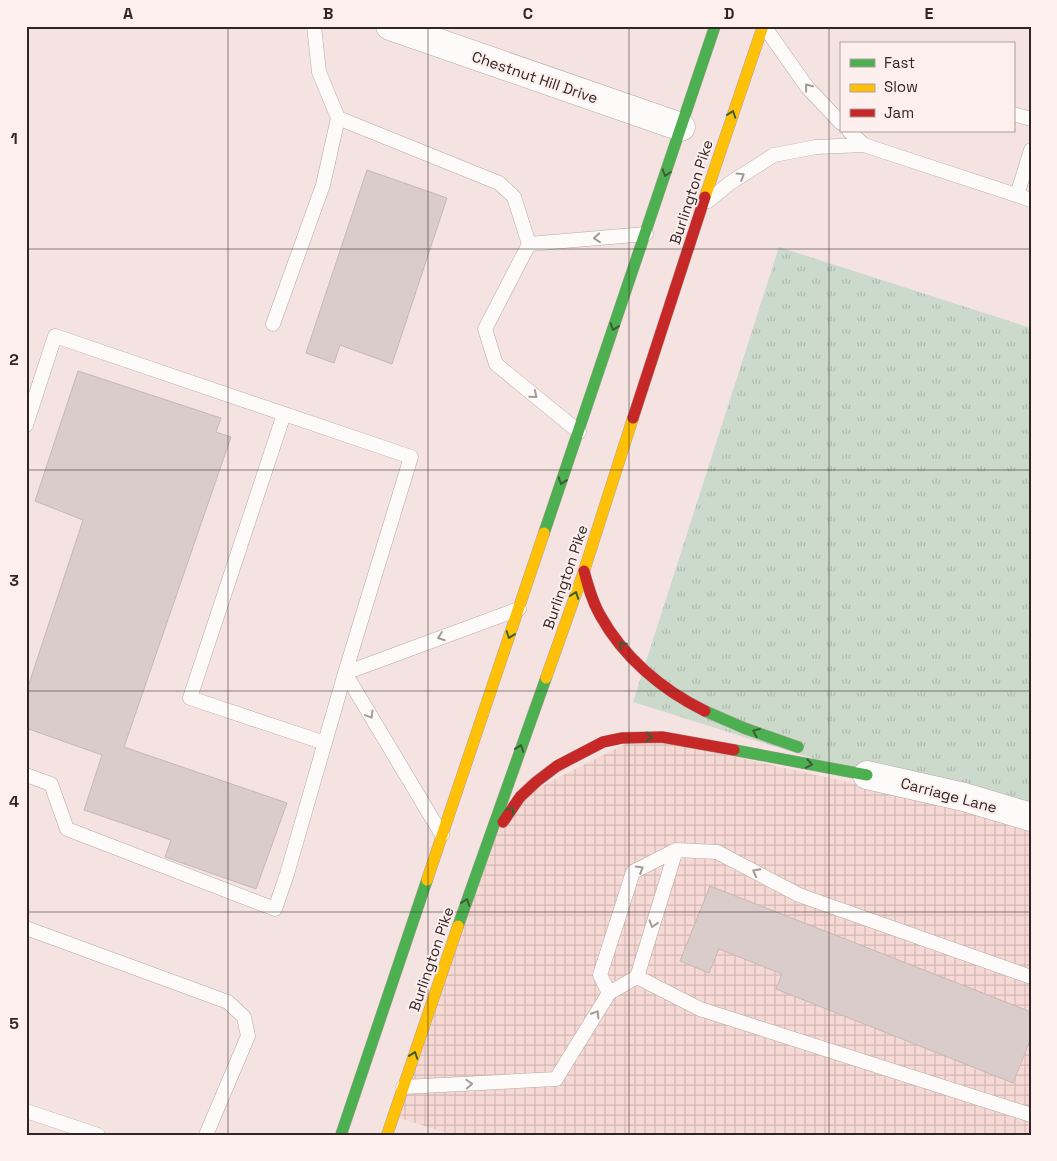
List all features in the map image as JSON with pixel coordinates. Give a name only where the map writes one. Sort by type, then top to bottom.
[{"type":"highway","name":"Burlington Pike","points":[[341,1135],[715,26]]},
{"type":"highway","name":"Burlington Pike","points":[[387,1135],[484,850],[584,571],[702,206],[764,26]]},
{"type":"highway","points":[[584,571],[590,596],[611,632],[643,668],[672,693],[724,719],[867,774]]},
{"type":"highway","points":[[484,850],[520,797],[536,782],[557,766],[580,754],[604,742],[622,738],[662,738],[867,774]]},
{"type":"street","name":"Chestnut Hill Drive","points":[[390,26],[681,127]]},
{"type":"street","name":"Carriage Lane","points":[[867,774],[964,797],[1031,817]]},
{"type":"lane","points":[[272,324],[323,185],[338,118],[319,72],[314,26]]},
{"type":"lane","points":[[764,26],[807,87],[840,122]]},
{"type":"lane","points":[[1014,114],[1031,119]]},
{"type":"lane","points":[[338,118],[499,183],[514,197],[529,244],[485,329],[496,364],[579,432]]},
{"type":"lane","points":[[850,132],[864,145]]},
{"type":"lane","points":[[702,206],[730,183],[774,155],[816,147],[864,145],[1031,200]]},
{"type":"lane","points":[[1017,195],[1031,150]]},
{"type":"lane","points":[[529,244],[646,234]]},
{"type":"lane","points":[[26,425],[54,336],[411,457],[275,910],[67,829],[51,784],[26,775]]},
{"type":"lane","points":[[284,414],[190,698],[325,743]]},
{"type":"lane","points":[[345,673],[519,608]]},
{"type":"lane","points":[[345,673],[443,835]]},
{"type":"lane","points":[[610,993],[600,975],[633,872],[676,850],[717,852],[799,895],[1031,978]]},
{"type":"lane","points":[[403,1087],[556,1079],[610,993],[636,977],[676,850]]},
{"type":"lane","points":[[26,928],[228,1002],[244,1017],[248,1036],[206,1135]]},
{"type":"lane","points":[[636,977],[700,1009],[1031,1115]]},
{"type":"lane","points":[[26,1111],[98,1135]]},
{"type":"shaded area","points":[[641,736],[1031,823],[1031,1135],[453,1135],[393,1116],[484,850],[520,797]]},
{"type":"green space","points":[[779,247],[1031,328],[1031,827],[633,702]]},
{"type":"building","points":[[367,170],[447,198],[392,364],[340,345],[334,363],[306,353]]},
{"type":"building","points":[[78,371],[221,418],[216,432],[231,437],[124,747],[287,803],[256,889],[165,857],[171,840],[84,810],[102,755],[26,728],[26,693],[83,520],[35,501]]},
{"type":"building","points":[[710,886],[1031,1012],[1031,1038],[1013,1083],[776,989],[782,974],[719,949],[709,973],[680,961]]},
{"type":"traffic: fast","points":[[544,533],[715,26]]},
{"type":"traffic: fast","points":[[458,926],[546,678]]},
{"type":"traffic: fast","points":[[705,711],[744,728],[798,747]]},
{"type":"traffic: fast","points":[[734,750],[867,775]]},
{"type":"traffic: fast","points":[[341,1135],[427,880]]},
{"type":"traffic: slow","points":[[705,197],[763,26]]},
{"type":"traffic: slow","points":[[546,678],[584,571],[633,418]]},
{"type":"traffic: slow","points":[[427,880],[544,533]]},
{"type":"traffic: slow","points":[[387,1135],[458,926]]},
{"type":"traffic: jam","points":[[633,418],[705,197]]},
{"type":"traffic: jam","points":[[584,571],[597,610],[620,645],[645,671],[659,682],[689,703],[705,711]]},
{"type":"traffic: jam","points":[[503,822],[520,797],[536,782],[557,766],[603,742],[622,738],[662,737],[734,750]]}]
